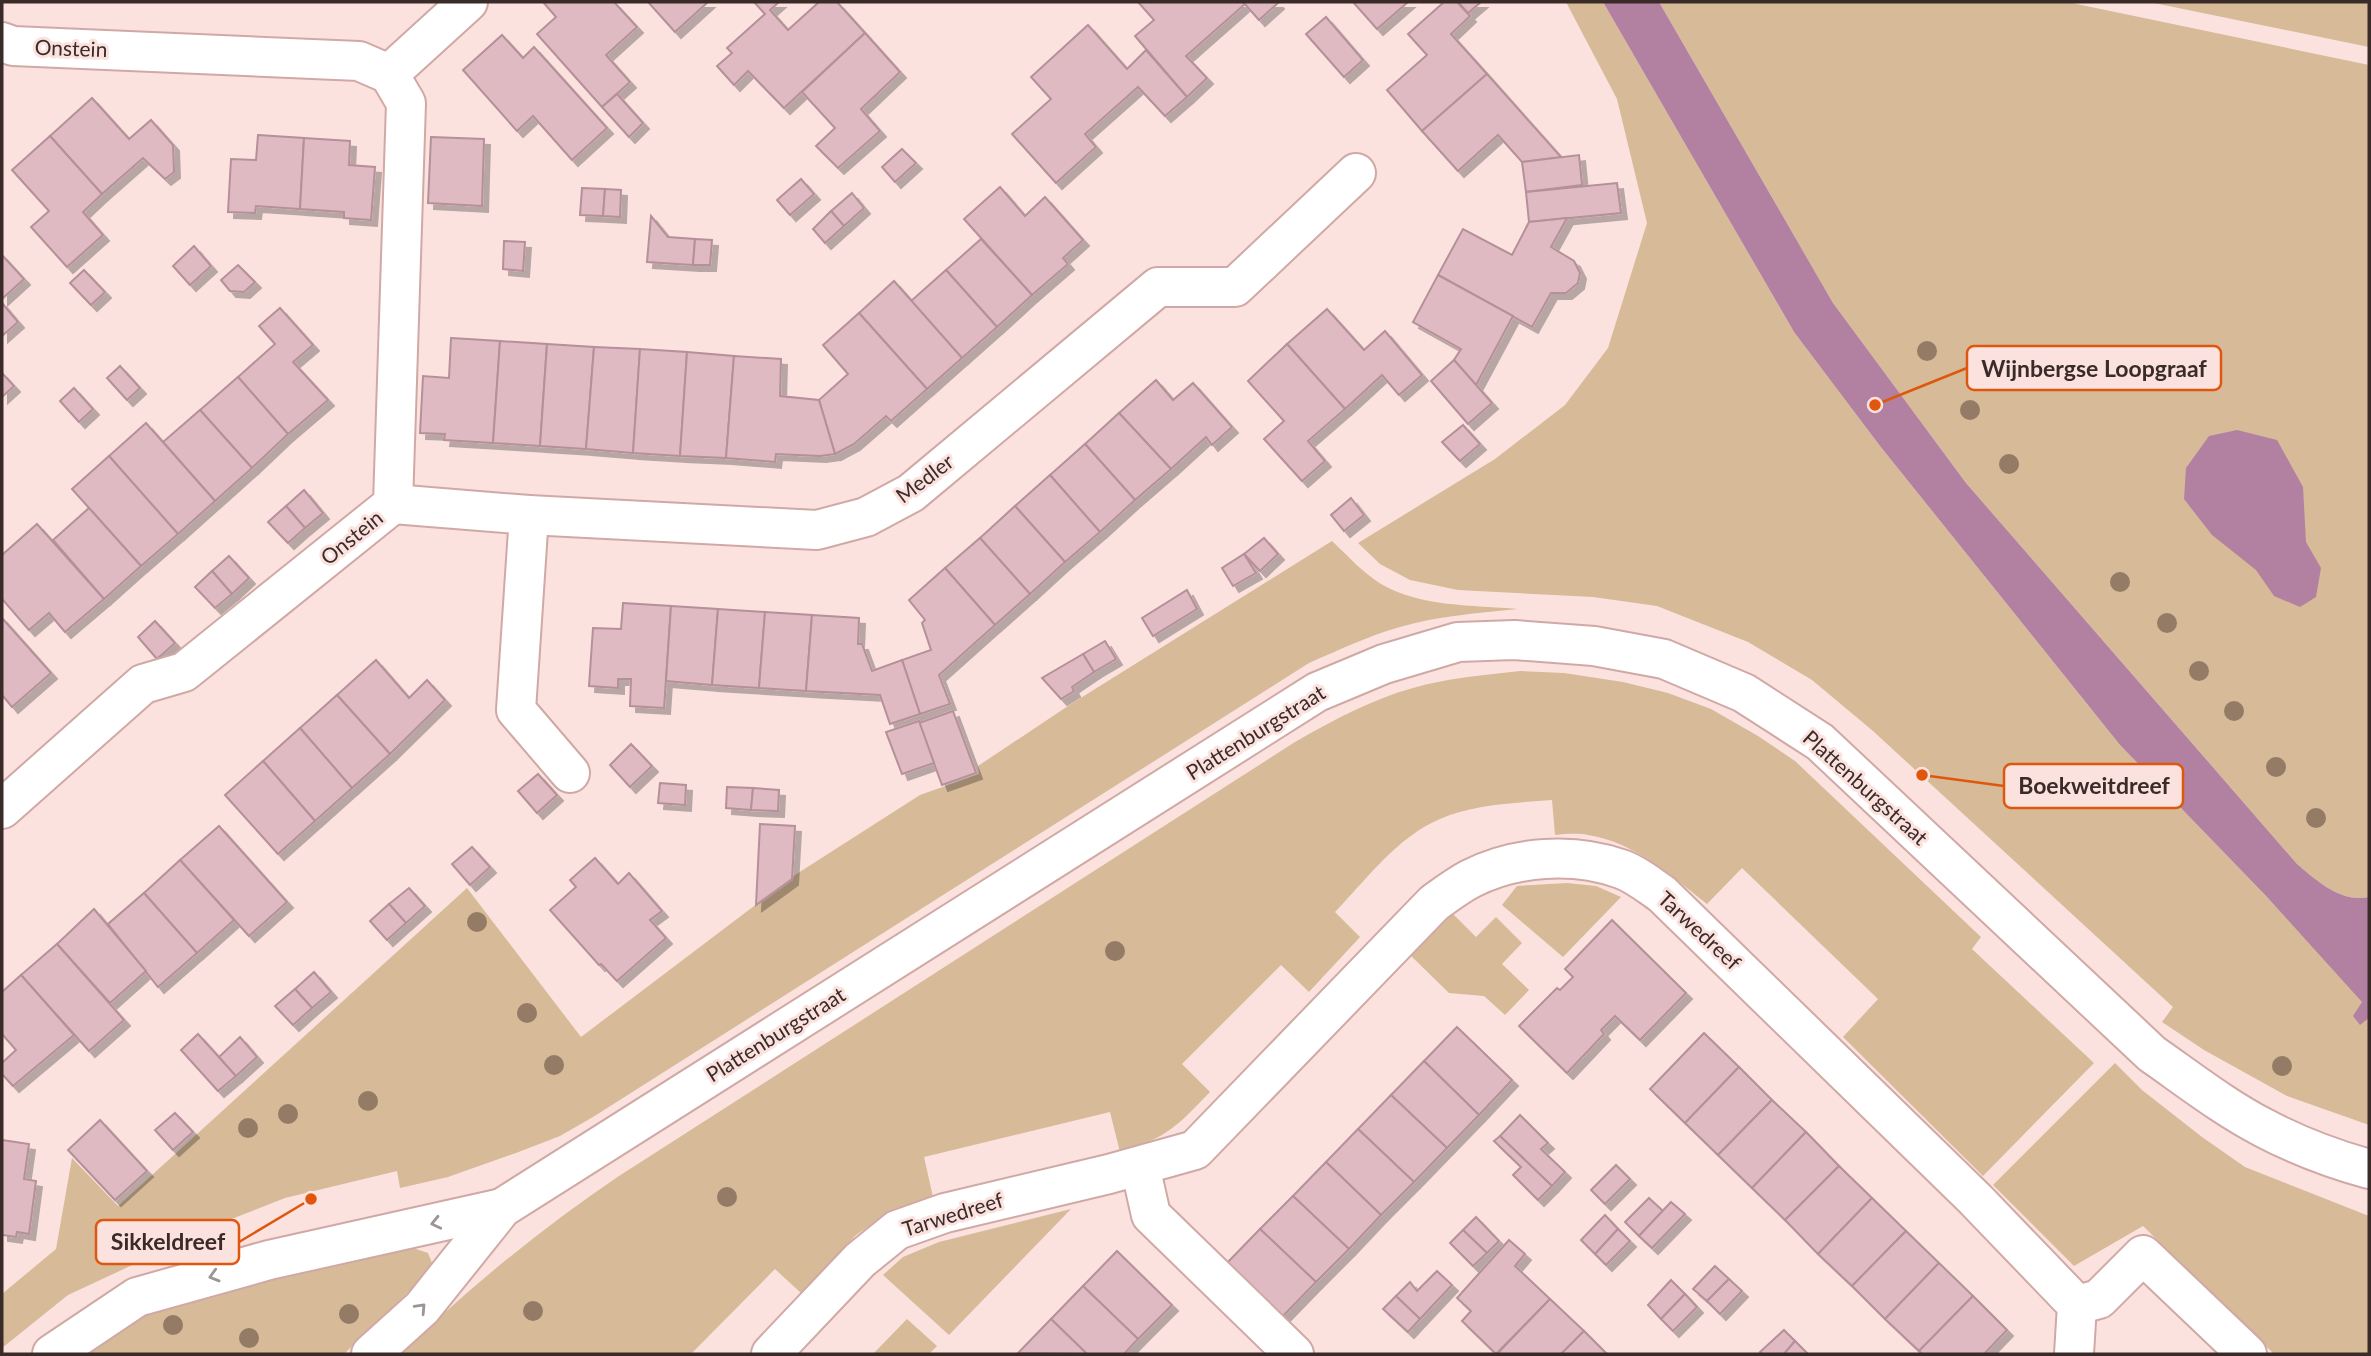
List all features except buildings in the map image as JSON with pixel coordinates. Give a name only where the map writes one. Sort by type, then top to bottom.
[{"type":"street","points":[[390,74],[468,2]]},
{"type":"street","name":"Onstein","points":[[2,42],[13,46],[359,61],[390,74],[406,103],[393,504],[184,672],[143,684],[2,809]]},
{"type":"street","name":"Medler","points":[[393,504],[529,515],[817,530],[866,517],[911,493],[1158,287],[1235,287],[1356,173]]},
{"type":"street","points":[[529,515],[516,710],[570,773]]},
{"type":"street","name":"Plattenburgstraat","points":[[371,1354],[422,1308],[502,1208],[1317,692],[1384,664],[1458,642],[1514,640],[1594,646],[1664,659],[1744,693],[1820,743],[2152,1054],[2263,1128],[2333,1159],[2369,1169]]},
{"type":"street","name":"Tarwedreef","points":[[771,1354],[860,1260],[897,1230],[945,1213],[1195,1150],[1434,903],[1470,879],[1503,866],[1539,859],[1582,860],[1623,869],[1662,894],[1975,1199],[2077,1305]]},
{"type":"street","points":[[1140,1166],[1151,1215],[1294,1354]]},
{"type":"street","name":"Plattenburgstraat","points":[[52,1354],[137,1297],[269,1260],[502,1208]]},
{"type":"street","points":[[2074,1354],[2077,1305],[2099,1299],[2144,1255],[2247,1354]]},
{"type":"shaded area","points":[[1566,2],[1603,2],[1794,332],[1880,446],[2120,745],[2267,897],[2363,1002],[2360,1024],[2369,1018],[2369,1125],[2287,1096],[2204,1050],[2162,1022],[2173,1007],[1873,731],[1812,680],[1748,642],[1657,606],[1593,597],[1458,590],[1410,580],[1380,564],[1358,543],[1495,459],[1565,405],[1608,348],[1647,223],[1617,99]]},
{"type":"shaded area","points":[[1603,2],[1659,2],[1833,303],[1966,483],[2297,864],[2339,894],[2369,897],[2369,1018],[2360,1025],[2353,1016],[2362,1002],[2267,897],[2120,745],[1880,446],[1794,332]]},
{"type":"shaded area","points":[[1659,2],[2067,2],[2369,65],[2369,897],[2339,894],[2297,864],[1966,483],[1833,303]]},
{"type":"shaded area","points":[[2149,2],[2369,2],[2369,47]]},
{"type":"shaded area","points":[[2237,430],[2277,440],[2303,487],[2306,542],[2321,568],[2316,597],[2300,607],[2274,596],[2256,570],[2212,535],[2184,499],[2186,468],[2209,436]]},
{"type":"shaded area","points":[[1332,541],[1368,575],[1396,592],[1447,604],[1518,609],[1414,623],[1354,643],[1309,663],[560,1136],[448,1177],[400,1188],[397,1171],[285,1198],[229,1220],[68,1295],[2,1348],[2,1294],[56,1249],[72,1158],[118,1206],[467,888],[581,1037],[795,875],[920,795],[979,774],[978,766],[1071,704]]},
{"type":"shaded area","points":[[1520,671],[1564,673],[1623,682],[1668,693],[1711,709],[1795,761],[1981,937],[1972,949],[2094,1063],[1983,1176],[1843,1037],[1878,999],[1742,868],[1707,904],[1652,862],[1622,845],[1584,834],[1555,835],[1552,800],[1481,807],[1453,814],[1424,827],[1396,848],[1371,873],[1335,912],[1360,937],[1309,992],[1281,965],[1182,1064],[1210,1092],[1161,1136],[1120,1152],[1110,1112],[924,1157],[933,1197],[894,1209],[856,1235],[801,1293],[775,1269],[691,1354],[401,1354],[506,1260],[619,1176],[1295,742],[1382,698],[1453,679]]},
{"type":"shaded area","points":[[1567,883],[1596,886],[1621,897],[1563,957],[1502,905],[1517,886]]},
{"type":"shaded area","points":[[1448,909],[1476,937],[1496,917],[1522,943],[1502,964],[1529,990],[1505,1015],[1484,996],[1449,993],[1406,951]]},
{"type":"shaded area","points":[[2115,1063],[2142,1090],[2245,1167],[2369,1216],[2369,1354],[2274,1354],[2143,1226],[2074,1266],[1993,1185]]},
{"type":"shaded area","points":[[1071,1209],[949,1335],[883,1275],[903,1257],[939,1242]]},
{"type":"shaded area","points":[[413,1248],[428,1253],[432,1263],[429,1272],[344,1354],[72,1354],[92,1339],[180,1296]]},
{"type":"shaded area","points":[[907,1319],[937,1346],[929,1354],[873,1354]]},
{"type":"place","name":"Wijnbergse Loopgraaf","points":[[1875,405]]},
{"type":"place","name":"Boekweitdreef","points":[[1922,775]]},
{"type":"place","name":"Sikkeldreef","points":[[311,1199]]}]
